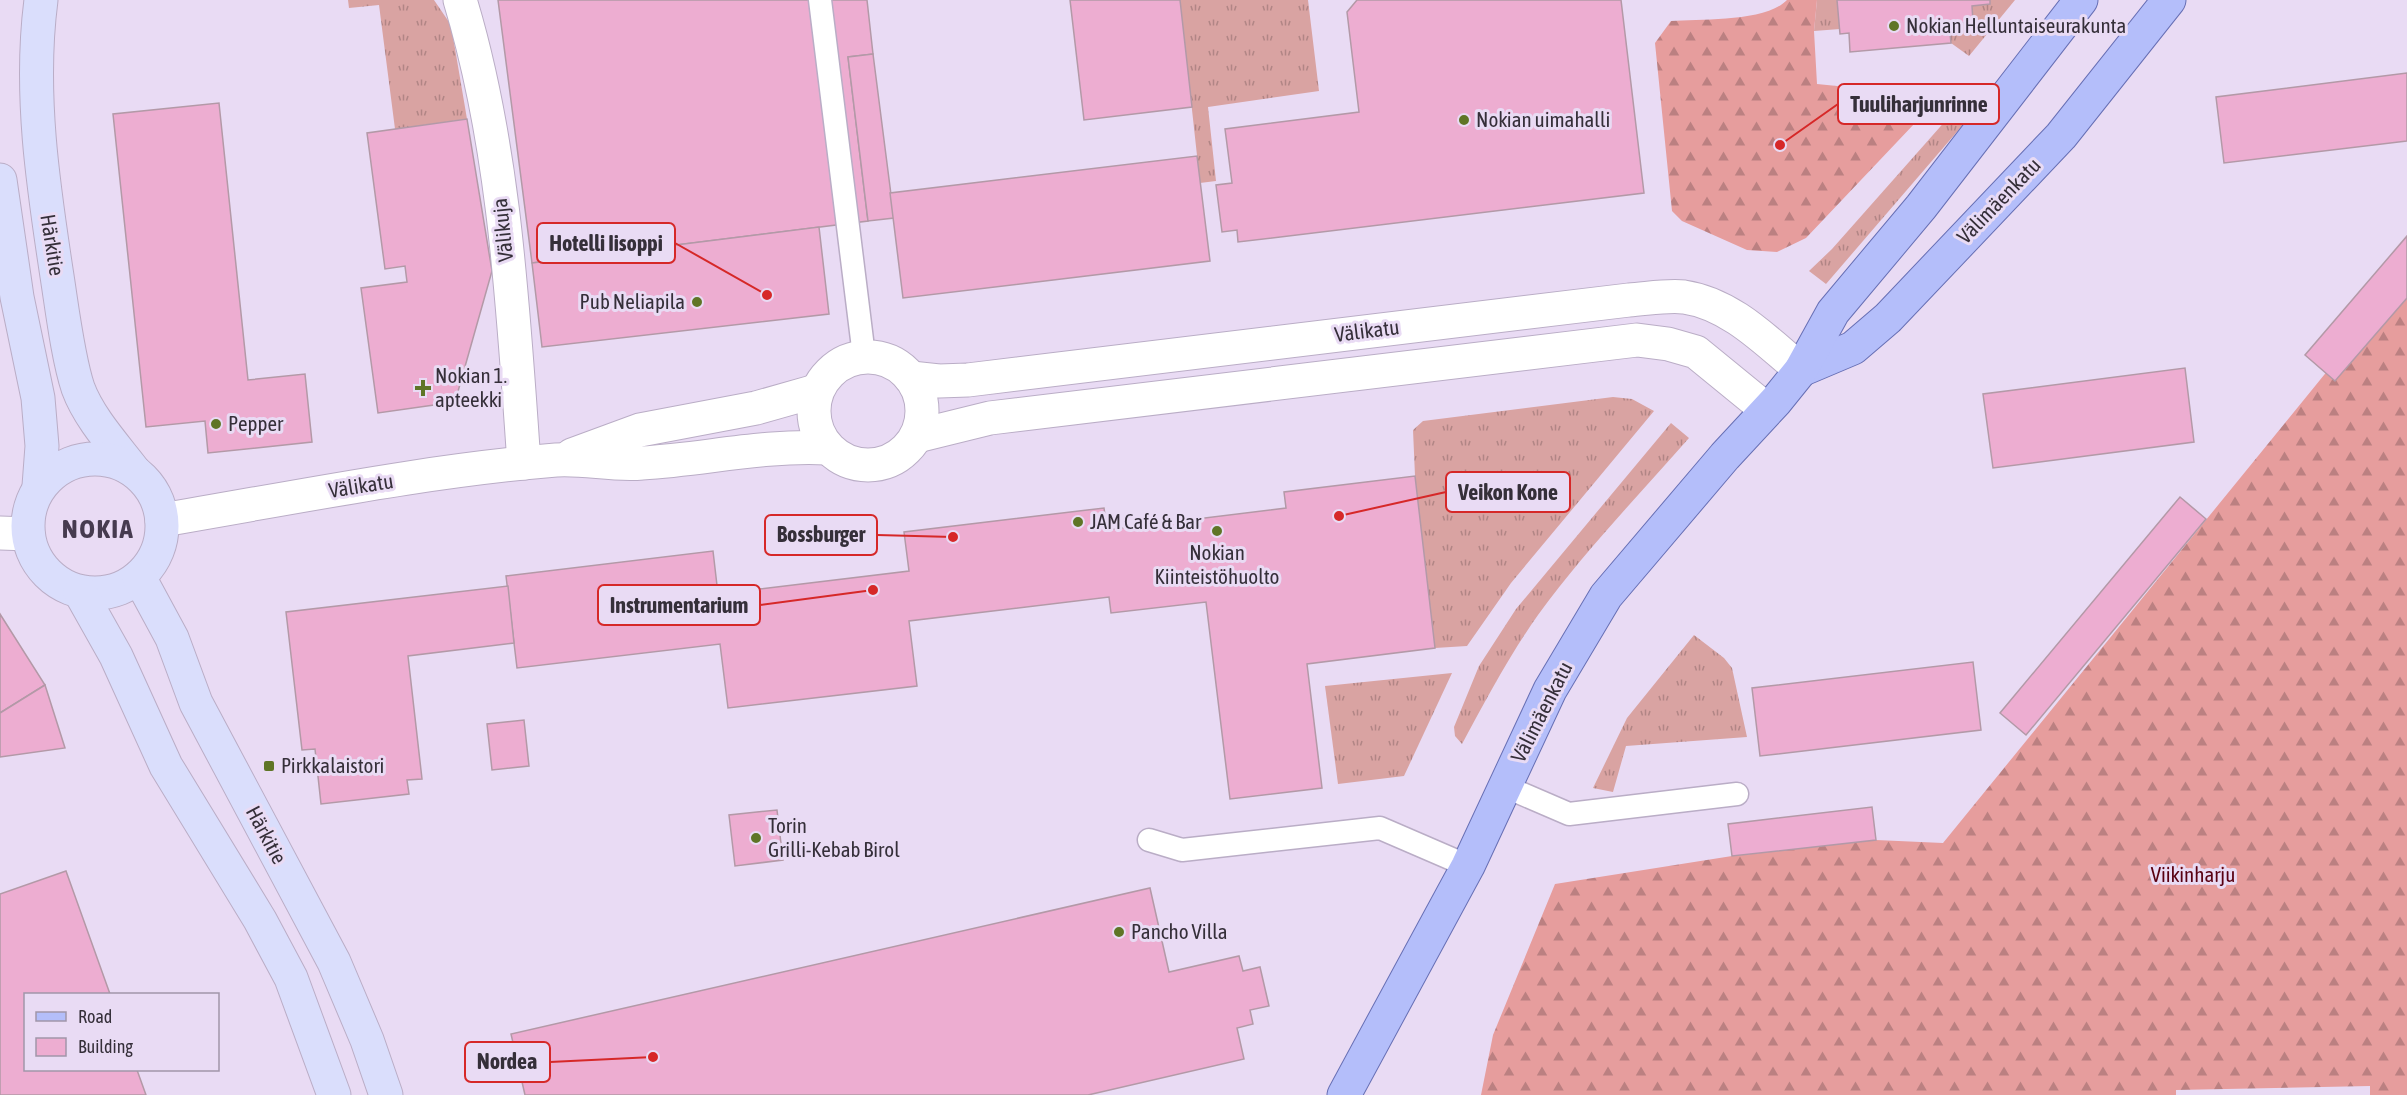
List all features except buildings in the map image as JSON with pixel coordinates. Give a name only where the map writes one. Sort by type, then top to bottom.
[{"type":"main road","name":"Härkitie","points":[[40,0],[36,33],[36,83],[45,196],[62,306],[78,388],[103,430],[134,471]]},
{"type":"main road","name":"Välimäenkatu","points":[[1344,1095],[1468,866],[1550,690],[1606,596],[1801,370],[1833,312],[1921,207],[2081,0]]},
{"type":"main road","name":"Välimäenkatu","points":[[1801,370],[1853,348],[1888,318],[2061,136],[2169,0]]},
{"type":"main road","name":"Härkitie","points":[[0,180],[17,297],[39,398],[42,446],[39,486]]},
{"type":"main road","points":[[92,459],[114,462],[134,471],[149,486],[158,502],[162,520],[161,542],[152,562],[139,577],[122,588],[102,593],[80,592],[62,584],[45,572],[34,554],[14,533],[28,518],[39,486],[54,472],[69,464],[92,459]]},
{"type":"main road","name":"Härkitie","points":[[139,577],[172,638],[196,703],[334,962],[367,1040],[386,1095]]},
{"type":"main road","points":[[80,592],[116,656],[166,766],[260,920],[291,978],[334,1095]]},
{"type":"street","name":"Välikuja","points":[[460,0],[479,63],[499,194],[516,356],[524,463]]},
{"type":"street","name":"Välikatu","points":[[911,378],[939,381],[968,380],[1629,300],[1683,297],[1718,306],[1742,322],[1801,370]]},
{"type":"street","name":"Välikatu","points":[[916,436],[990,418],[1637,340],[1668,344],[1696,352],[1767,410]]},
{"type":"street","points":[[864,356],[882,358],[898,365],[911,378],[921,396],[923,416],[916,436],[903,452],[885,463],[864,466],[844,460],[827,448],[816,431],[813,411],[816,391],[827,374],[843,361],[864,356]]},
{"type":"street","name":"Välikatu","points":[[561,460],[640,430],[756,408],[816,391]]},
{"type":"street","name":"Välikatu","points":[[162,520],[341,488],[524,463],[561,460],[641,464],[761,448],[827,448]]},
{"type":"lane","points":[[820,0],[864,356]]},
{"type":"lane","points":[[1504,786],[1569,814],[1737,794]]},
{"type":"lane","points":[[1149,840],[1182,850],[1380,828],[1468,866]]},
{"type":"green space","points":[[348,0],[434,0],[451,25],[467,119],[395,129],[379,5],[349,8]]},
{"type":"green space","points":[[1180,0],[1308,0],[1319,91],[1208,107],[1216,181],[1200,183]]},
{"type":"green space","points":[[1787,0],[1817,0],[1814,31],[1817,84],[1907,93],[1917,101],[1915,123],[1806,238],[1777,252],[1747,250],[1682,221],[1672,211],[1655,43],[1671,21],[1749,16],[1777,7]]},
{"type":"green space","points":[[1817,0],[1837,0],[1840,29],[1814,31]]},
{"type":"green space","points":[[1990,0],[2015,0],[1969,56],[1951,43],[1949,24],[1973,22],[1972,6],[1990,4]]},
{"type":"green space","points":[[1963,101],[1974,112],[1826,284],[1809,271],[1832,249]]},
{"type":"green space","name":"Viikinharju","points":[[2407,273],[2407,1095],[2370,1095],[2370,1086],[2176,1090],[2176,1095],[1481,1095],[1493,1035],[1555,884],[1732,856],[1876,840],[1943,843]]},
{"type":"green space","points":[[1613,397],[1632,399],[1654,411],[1511,583],[1467,646],[1435,648],[1415,476],[1413,430],[1423,421]]},
{"type":"green space","points":[[1671,423],[1689,438],[1593,547],[1538,615],[1508,662],[1462,744],[1455,736],[1454,727],[1479,666],[1516,609]]},
{"type":"green space","points":[[1694,635],[1724,658],[1732,668],[1747,737],[1626,746],[1613,792],[1593,788],[1627,718]]},
{"type":"green space","points":[[1452,673],[1404,776],[1338,784],[1325,686]]},
{"type":"place","name":"Nokian Helluntaiseurakunta","points":[[1894,26]]},
{"type":"place","name":"Nokian uimahalli","points":[[1464,120]]},
{"type":"place","name":"Tuuliharjunrinne","points":[[1780,145]]},
{"type":"place","name":"Hotelli Iisoppi","points":[[767,295]]},
{"type":"place","name":"Pub Neliapila","points":[[697,302]]},
{"type":"place","name":"Nokian 1. apteekki","points":[[423,388]]},
{"type":"place","name":"Pepper","points":[[216,424]]},
{"type":"place","name":"Veikon Kone","points":[[1339,516]]},
{"type":"place","name":"JAM Café & Bar","points":[[1078,522]]},
{"type":"place","name":"Nokian Kiinteistöhuolto","points":[[1217,531]]},
{"type":"place","name":"Bossburger","points":[[953,537]]},
{"type":"place","name":"Instrumentarium","points":[[873,590]]},
{"type":"place","name":"Pirkkalaistori","points":[[269,766]]},
{"type":"place","name":"Torin Grilli-Kebab Birol","points":[[756,838]]},
{"type":"place","name":"Pancho Villa","points":[[1119,932]]},
{"type":"place","name":"Nordea","points":[[653,1057]]},
{"type":"district","name":"NOKIA","points":[[98,529]]}]
